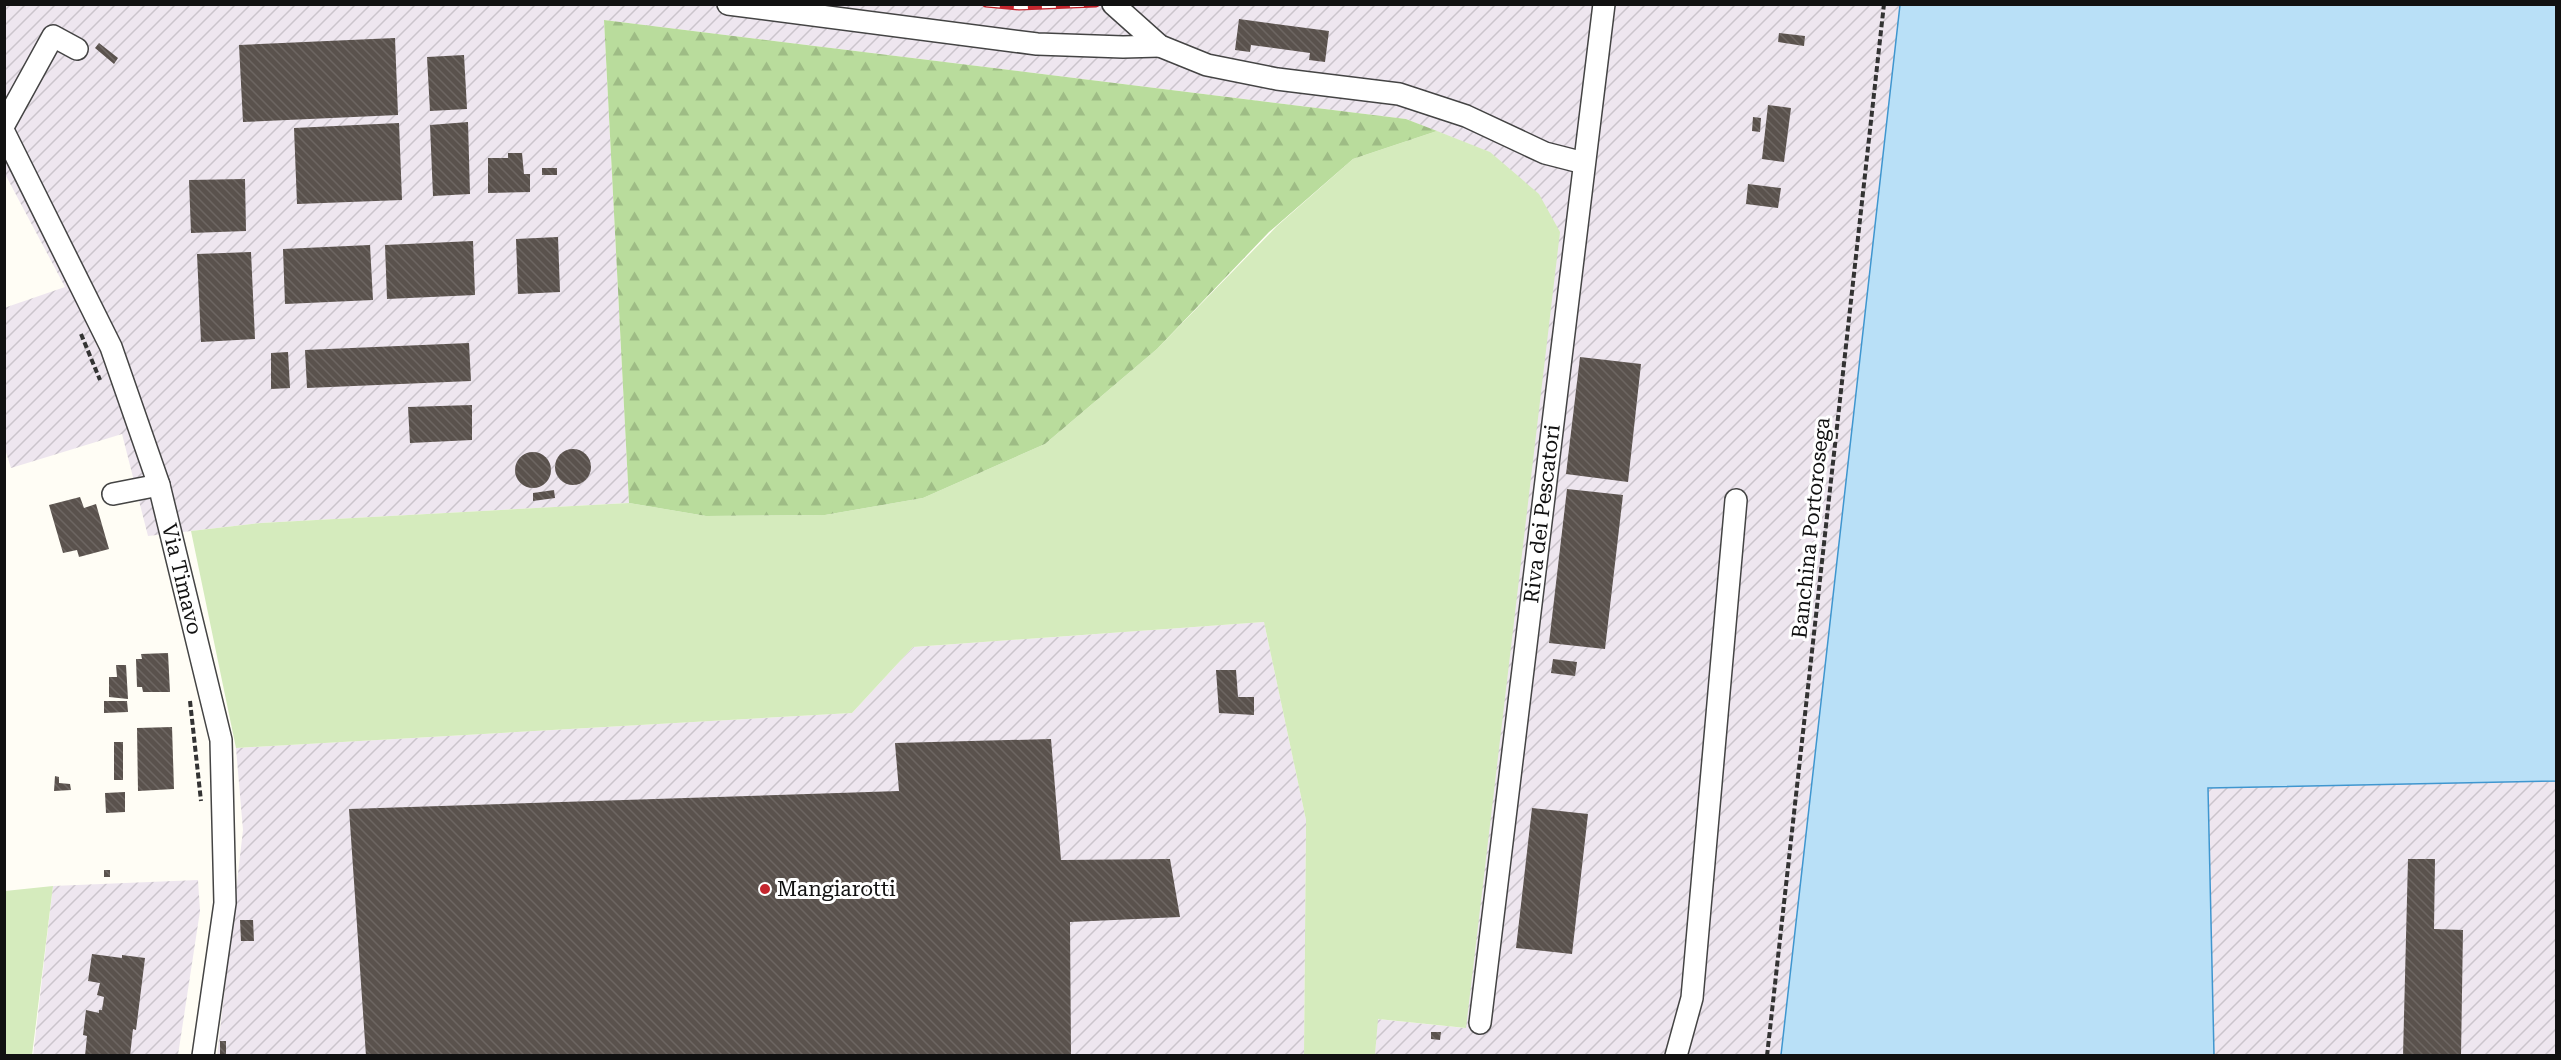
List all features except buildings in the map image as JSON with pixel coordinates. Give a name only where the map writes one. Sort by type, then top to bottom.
[{"type":"street","points":[[728,4],[1036,44],[1160,46]]},
{"type":"street","points":[[1113,4],[1160,46],[1207,65],[1266,77],[1399,94],[1466,116],[1545,153],[1584,163]]},
{"type":"street","name":"Riva dei Pescatori","points":[[1480,1023],[1604,4]]},
{"type":"street","points":[[4,125],[53,36],[77,49]]},
{"type":"street","name":"Via Timavo","points":[[4,132],[111,348],[159,485],[221,740],[225,903],[203,1056]]},
{"type":"street","points":[[113,494],[159,485]]},
{"type":"street","points":[[1676,1056],[1692,998],[1736,501]]},
{"type":"path","name":"Banchina Portorosega","points":[[1767,1056],[1884,4]]},
{"type":"path","points":[[76,324],[101,384]]},
{"type":"path","points":[[189,699],[202,808]]},
{"type":"shaded area","points":[[5,5],[1900,5],[1781,1055],[1375,1055],[1377,1019],[1465,1028],[1489,152],[1406,119],[604,20],[629,503],[261,523],[148,536],[122,434],[11,468],[4,446],[4,308],[65,287],[5,174]]},
{"type":"shaded area","points":[[1264,622],[1306,820],[1304,1055],[217,1056],[243,830],[236,748],[852,713],[913,647]]},
{"type":"shaded area","points":[[2556,781],[2556,1055],[2214,1055],[2208,788]]},
{"type":"shaded area","points":[[198,880],[200,911],[178,1055],[33,1056],[53,886]]},
{"type":"green space","points":[[604,20],[1406,119],[1437,131],[1353,159],[1269,232],[1157,349],[1045,444],[923,498],[825,515],[706,516],[629,503]]},
{"type":"green space","points":[[1437,131],[1490,152],[1539,194],[1560,232],[1466,1028],[1378,1019],[1375,1055],[1304,1055],[1306,820],[1264,622],[913,647],[852,713],[236,748],[191,531],[261,523],[629,503],[706,516],[825,515],[923,498],[1045,444],[1157,349],[1277,226],[1353,159]]},
{"type":"green space","points":[[53,886],[32,1055],[5,1055],[5,891]]},
{"type":"water","points":[[1900,5],[2556,5],[2556,781],[2208,788],[2214,1055],[1781,1055]]},
{"type":"railway","points":[[986,4],[1019,7],[1096,4]]},
{"type":"place","name":"Mangiarotti","points":[[765,889]]}]
